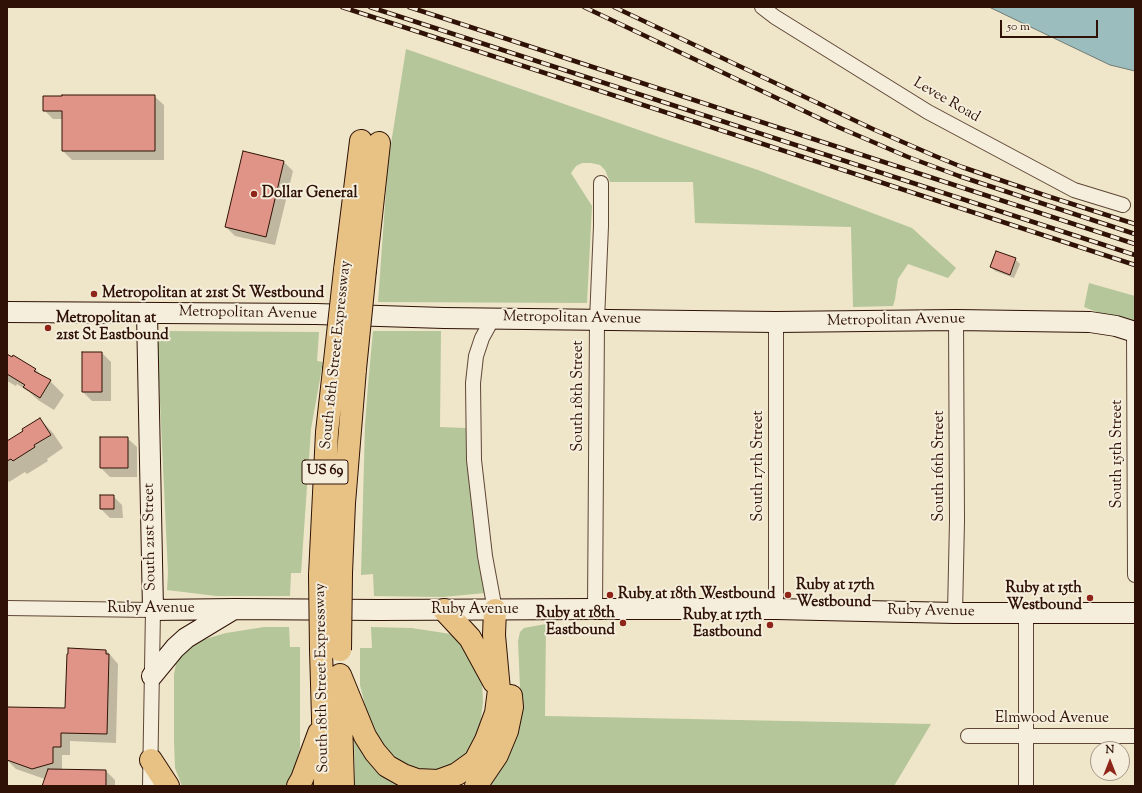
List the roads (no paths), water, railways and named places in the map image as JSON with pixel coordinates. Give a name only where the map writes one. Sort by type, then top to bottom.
[{"type":"highway","name":"South 18th Street Expressway","points":[[326,786],[322,724],[330,650],[341,573],[344,503],[344,369],[370,142]]},
{"type":"highway","name":"South 18th Street Expressway","points":[[343,786],[340,675],[330,650],[320,575],[328,432],[344,369]]},
{"type":"highway","points":[[444,610],[470,638],[499,690]]},
{"type":"highway","points":[[340,675],[365,736],[375,752],[387,766],[403,775],[418,780],[438,781],[457,774],[474,761],[486,740],[496,713],[499,690],[494,635],[495,610]]},
{"type":"highway","points":[[476,786],[499,749],[507,731],[512,708],[508,636],[495,610]]},
{"type":"highway","points":[[298,786],[302,779],[322,724]]},
{"type":"highway","points":[[151,760],[168,786]]},
{"type":"street","name":"Levee Road","points":[[762,7],[775,17],[928,112],[1074,190],[1123,205]]},
{"type":"street","name":"South 18th Street","points":[[595,609],[597,320],[601,226],[601,183]]},
{"type":"street","name":"Metropolitan Avenue","points":[[7,312],[316,314],[444,318],[776,322],[956,320],[1090,322],[1116,326],[1135,332]]},
{"type":"street","name":"South 21st Street","points":[[147,313],[153,610],[150,786]]},
{"type":"street","points":[[493,318],[482,338],[476,356],[473,383],[474,460],[485,556],[495,610]]},
{"type":"street","name":"South 16th Street","points":[[954,613],[957,520],[956,320]]},
{"type":"street","name":"South 17th Street","points":[[776,322],[776,609]]},
{"type":"street","name":"South 15th Street","points":[[1135,332],[1135,575]]},
{"type":"street","name":"Ruby Avenue","points":[[7,608],[153,610],[236,608],[444,610],[776,609],[1026,614],[1135,613]]},
{"type":"street","points":[[152,676],[186,638],[236,608]]},
{"type":"street","points":[[1026,614],[1026,786]]},
{"type":"street","name":"Elmwood Avenue","points":[[968,736],[1135,736]]},
{"type":"water","points":[[989,7],[1135,7],[1135,71],[1110,65]]},
{"type":"railway","points":[[342,7],[1135,265]]},
{"type":"railway","points":[[370,7],[1135,255]]},
{"type":"railway","points":[[409,7],[1135,244]]},
{"type":"railway","points":[[584,7],[838,127],[908,157],[959,176],[1135,234]]},
{"type":"railway","points":[[614,7],[875,130],[935,156],[962,167],[1047,196],[1135,224]]},
{"type":"place","name":"Dollar General","points":[[254,194]]},
{"type":"place","name":"Metropolitan at 21st St Westbound","points":[[94,294]]},
{"type":"place","name":"Metropolitan at 21st St Eastbound","points":[[48,328]]},
{"type":"place","name":"Ruby at 18th Westbound","points":[[610,595]]},
{"type":"place","name":"Ruby at 17th Westbound","points":[[788,595]]},
{"type":"place","name":"Ruby at 15th Westbound","points":[[1090,598]]},
{"type":"place","name":"Ruby at 18th Eastbound","points":[[623,623]]},
{"type":"place","name":"Ruby at 17th Eastbound","points":[[770,625]]}]
